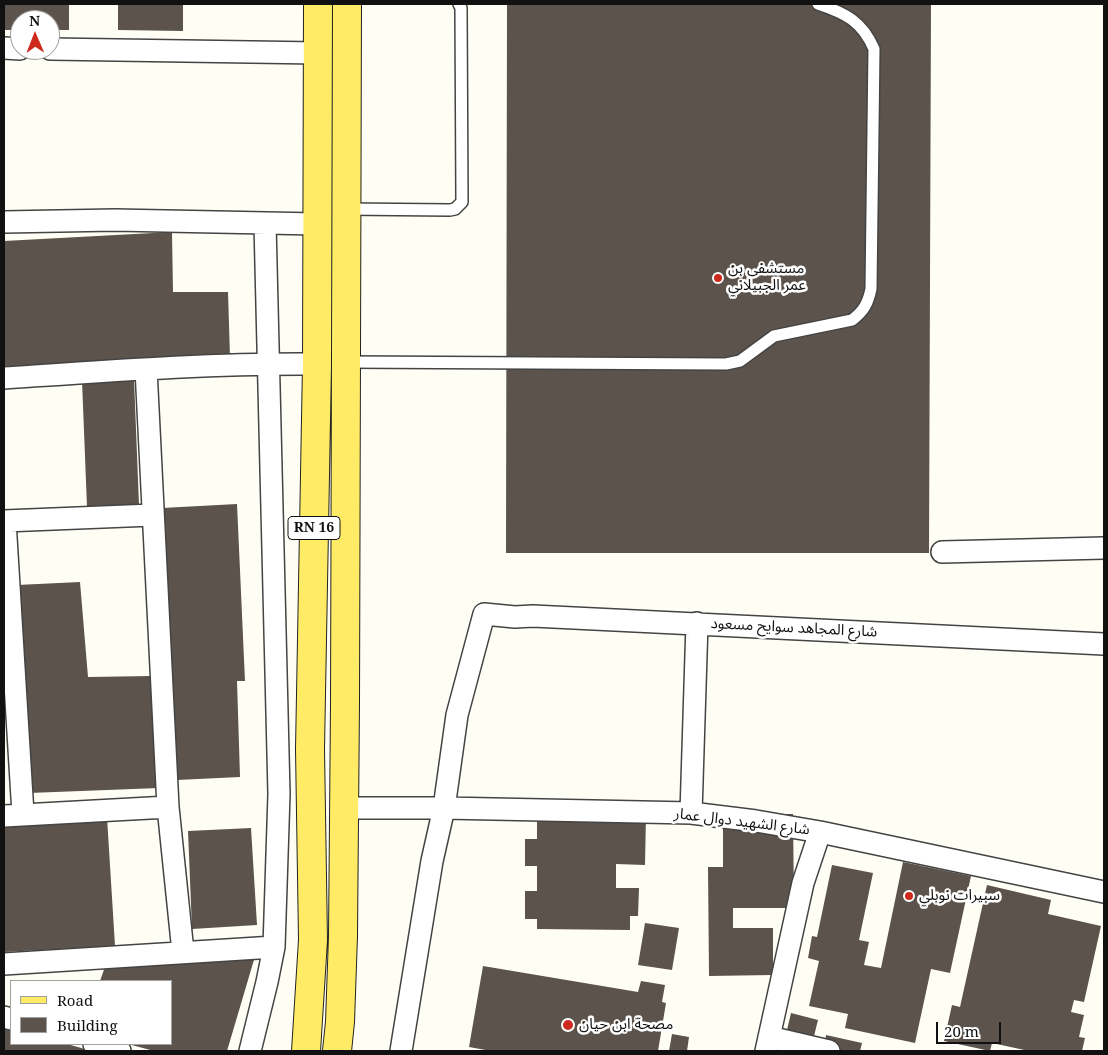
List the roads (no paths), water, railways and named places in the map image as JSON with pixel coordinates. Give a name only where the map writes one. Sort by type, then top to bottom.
[{"type":"main road","name":"RN 16","points":[[306,1051],[313,940],[310,749],[317,364],[318,4]]},
{"type":"main road","name":"RN 16","points":[[337,1051],[343,936],[347,4]]},
{"type":"street","points":[[60,49],[318,53]]},
{"type":"street","points":[[4,222],[115,220],[317,224]]},
{"type":"street","points":[[250,1051],[274,946],[279,794],[264,224]]},
{"type":"street","points":[[4,378],[146,369],[317,364]]},
{"type":"street","points":[[146,369],[168,807],[183,952]]},
{"type":"street","points":[[152,515],[4,521],[14,815],[168,807]]},
{"type":"street","points":[[942,552],[1104,548]]},
{"type":"street","name":"شارع المجاهد سوايح مسعود","points":[[444,808],[457,715],[484,614],[1104,644]]},
{"type":"street","points":[[691,813],[697,624]]},
{"type":"street","name":"شارع الشهيد دوال عمار","points":[[344,808],[691,813],[756,821],[820,832],[1104,892]]},
{"type":"street","points":[[401,1051],[432,861],[444,808]]},
{"type":"street","points":[[820,832],[803,883],[767,1044],[829,1051]]},
{"type":"street","points":[[4,964],[274,946]]},
{"type":"street","points":[[98,1045],[120,1051]]},
{"type":"lane","points":[[346,209],[450,210],[455,209],[462,202],[461,8],[459,4]]},
{"type":"lane","points":[[345,362],[726,364],[740,361],[774,336],[852,320],[862,313],[868,303],[871,289],[874,49],[868,36],[859,24],[839,11],[818,4]]},
{"type":"place","name":"مستشفى بن عمر الجبيلاني","points":[[718,278]]},
{"type":"place","name":"سبيرات نوبلي","points":[[909,896]]},
{"type":"place","name":"مصحة ابن حيان","points":[[568,1025]]}]
